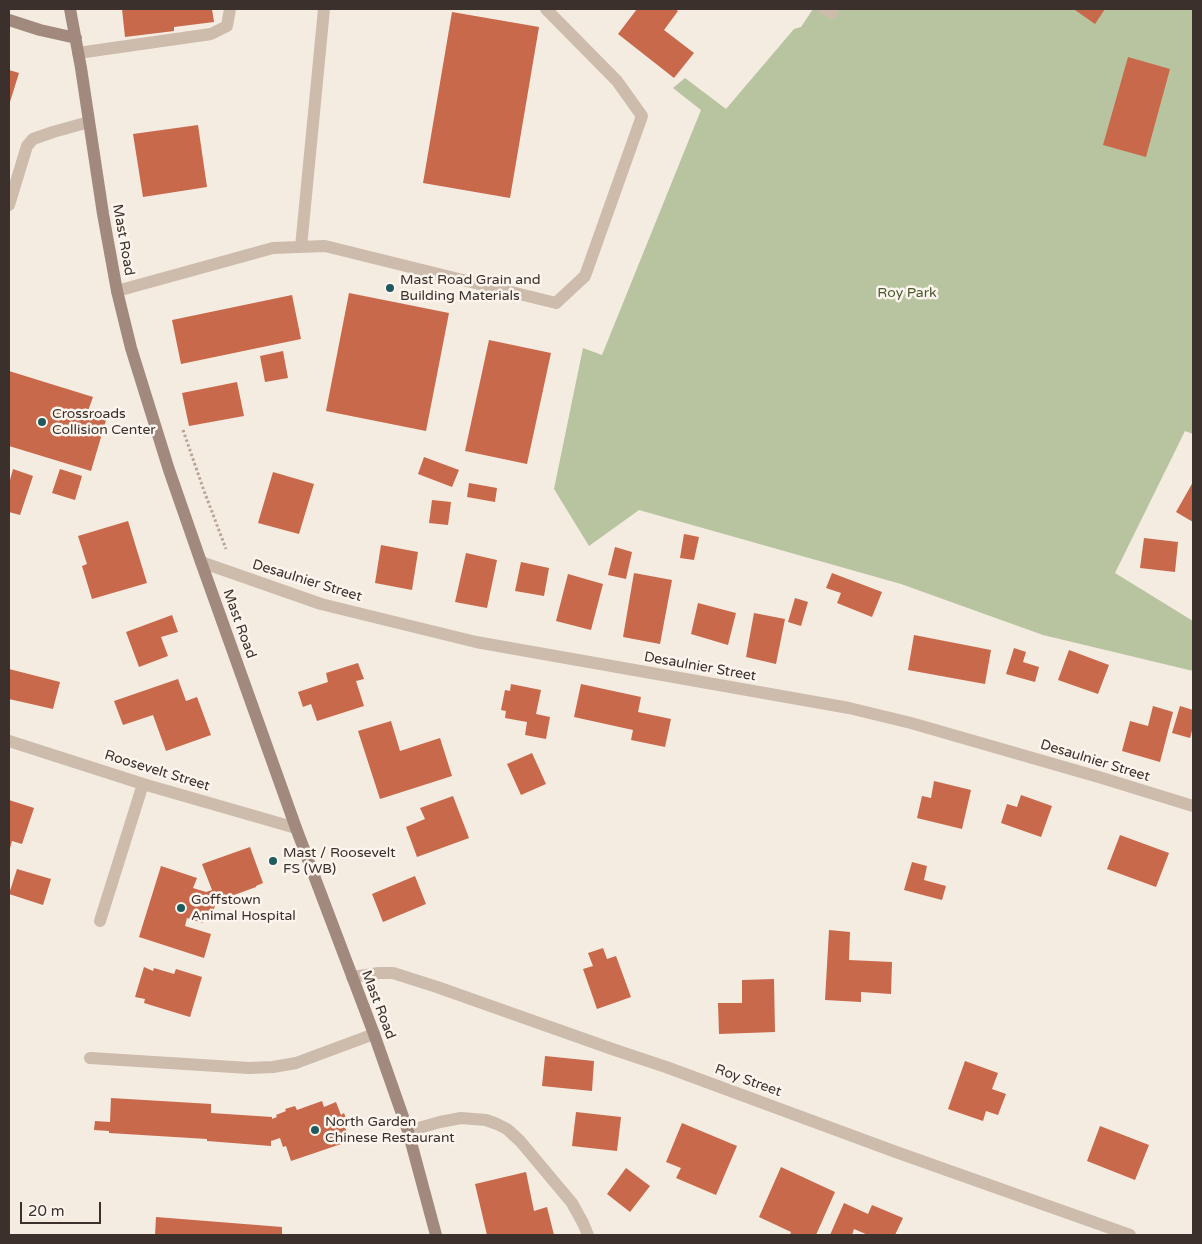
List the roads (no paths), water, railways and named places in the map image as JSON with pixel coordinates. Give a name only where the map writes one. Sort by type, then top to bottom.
[{"type":"main road","name":"Mast Road","points":[[70,9],[117,292],[132,348],[169,470],[201,562],[296,828],[374,1034],[408,1131],[436,1235]]},
{"type":"main road","points":[[9,20],[40,30],[76,38]]},
{"type":"street","points":[[78,53],[211,34],[227,26],[230,9]]},
{"type":"street","points":[[301,247],[324,9]]},
{"type":"street","points":[[117,292],[273,248],[324,246],[556,303],[584,276],[642,116],[617,82],[546,9]]},
{"type":"street","points":[[9,205],[27,146],[33,139],[90,122]]},
{"type":"street","name":"Desaulnier Street","points":[[201,562],[321,604],[476,642],[849,708],[911,723],[1193,806]]},
{"type":"street","name":"Roosevelt Street","points":[[9,741],[143,784],[296,828]]},
{"type":"street","points":[[100,921],[143,784]]},
{"type":"street","name":"Roy Street","points":[[352,977],[393,973],[437,987],[666,1067],[896,1152],[1130,1235]]},
{"type":"street","points":[[90,1058],[249,1068],[273,1067],[296,1063],[374,1034]]},
{"type":"street","points":[[408,1131],[461,1118],[486,1120],[506,1129],[520,1141],[572,1203],[588,1235]]},
{"type":"place","name":"Mast Road Grain and Building Materials","points":[[390,288]]},
{"type":"place","name":"Crossroads Collision Center","points":[[42,422]]},
{"type":"place","name":"Mast / Roosevelt FS (WB)","points":[[273,861]]},
{"type":"place","name":"Goffstown Animal Hospital","points":[[181,908]]},
{"type":"place","name":"North Garden Chinese Restaurant","points":[[315,1130]]},
{"type":"park label","name":"Roy Park","points":[[907,293]]}]
